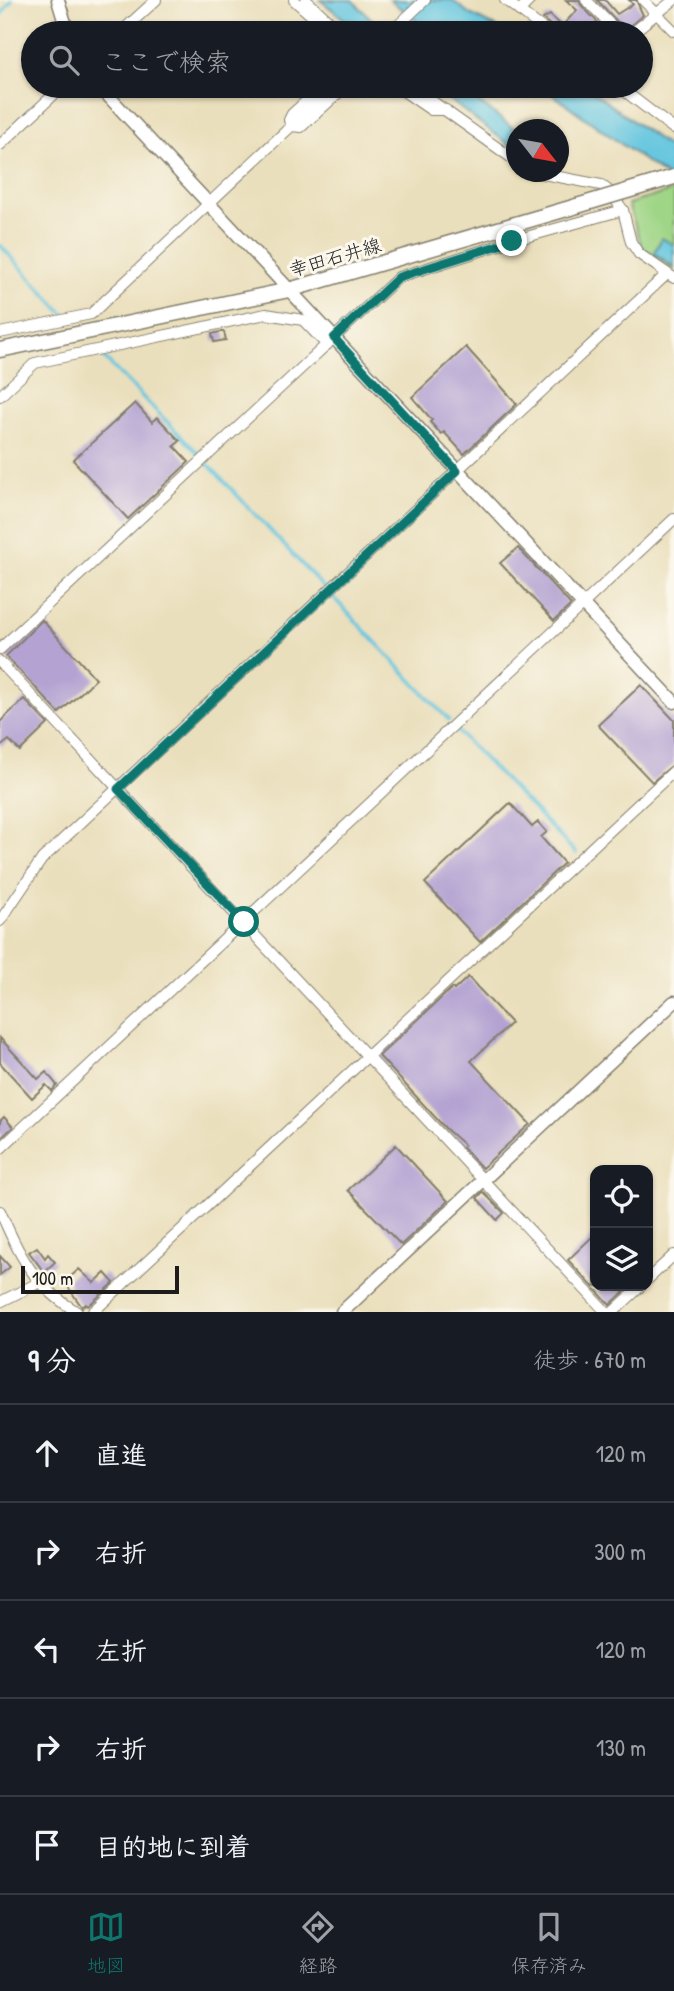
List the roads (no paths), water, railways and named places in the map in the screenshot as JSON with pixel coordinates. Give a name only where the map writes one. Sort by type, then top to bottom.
[{"type":"main road","name":"幸田石井線","points":[[0,350],[289,290],[674,177]]},
{"type":"street","points":[[58,0],[64,21]]},
{"type":"street","points":[[133,21],[156,0]]},
{"type":"street","points":[[294,0],[318,21]]},
{"type":"street","points":[[306,0],[329,21]]},
{"type":"street","points":[[402,21],[425,0]]},
{"type":"street","points":[[505,0],[533,21]]},
{"type":"street","points":[[519,11],[530,0]]},
{"type":"street","points":[[586,0],[607,21]]},
{"type":"street","points":[[643,0],[674,31]]},
{"type":"street","points":[[648,21],[674,0]]},
{"type":"street","points":[[0,145],[50,98]]},
{"type":"street","points":[[110,98],[289,290],[330,341],[457,471],[674,702]]},
{"type":"street","points":[[291,126],[289,120],[292,114],[310,98]]},
{"type":"street","points":[[0,333],[91,314],[321,98]]},
{"type":"street","points":[[291,126],[302,127],[333,98]]},
{"type":"street","points":[[414,98],[431,110],[447,110]]},
{"type":"street","points":[[429,98],[506,154]]},
{"type":"street","points":[[634,98],[674,128]]},
{"type":"street","points":[[0,921],[42,859],[670,276],[636,250],[631,242],[623,210],[601,185],[569,179]]},
{"type":"street","points":[[0,649],[399,277],[512,241],[623,210]]},
{"type":"street","points":[[0,396],[34,363],[266,314],[303,320],[330,341]]},
{"type":"street","points":[[0,1149],[674,519]]},
{"type":"street","points":[[0,662],[606,1312]]},
{"type":"street","points":[[93,1312],[674,771]]},
{"type":"street","points":[[342,1312],[674,1002]]},
{"type":"street","points":[[0,1211],[18,1252],[38,1283],[77,1312]]},
{"type":"street","points":[[653,1274],[674,1255]]},
{"type":"street","points":[[0,1301],[38,1283]]},
{"type":"street","points":[[613,1312],[636,1291]]},
{"type":"water","points":[[320,0],[352,0],[374,21],[347,21]]},
{"type":"water","points":[[390,0],[452,0],[484,21],[417,21]]},
{"type":"water","points":[[447,98],[473,98],[506,123],[506,142]]},
{"type":"water","points":[[558,98],[601,98],[674,151],[674,182]]},
{"type":"water","points":[[662,238],[674,245],[674,267],[654,253]]},
{"type":"waterway","points":[[0,16],[12,0]]},
{"type":"waterway","points":[[0,245],[65,315]]},
{"type":"waterway","points":[[100,354],[199,454]]},
{"type":"waterway","points":[[208,464],[325,589]]},
{"type":"waterway","points":[[332,596],[449,720]]},
{"type":"waterway","points":[[458,732],[576,853]]}]
